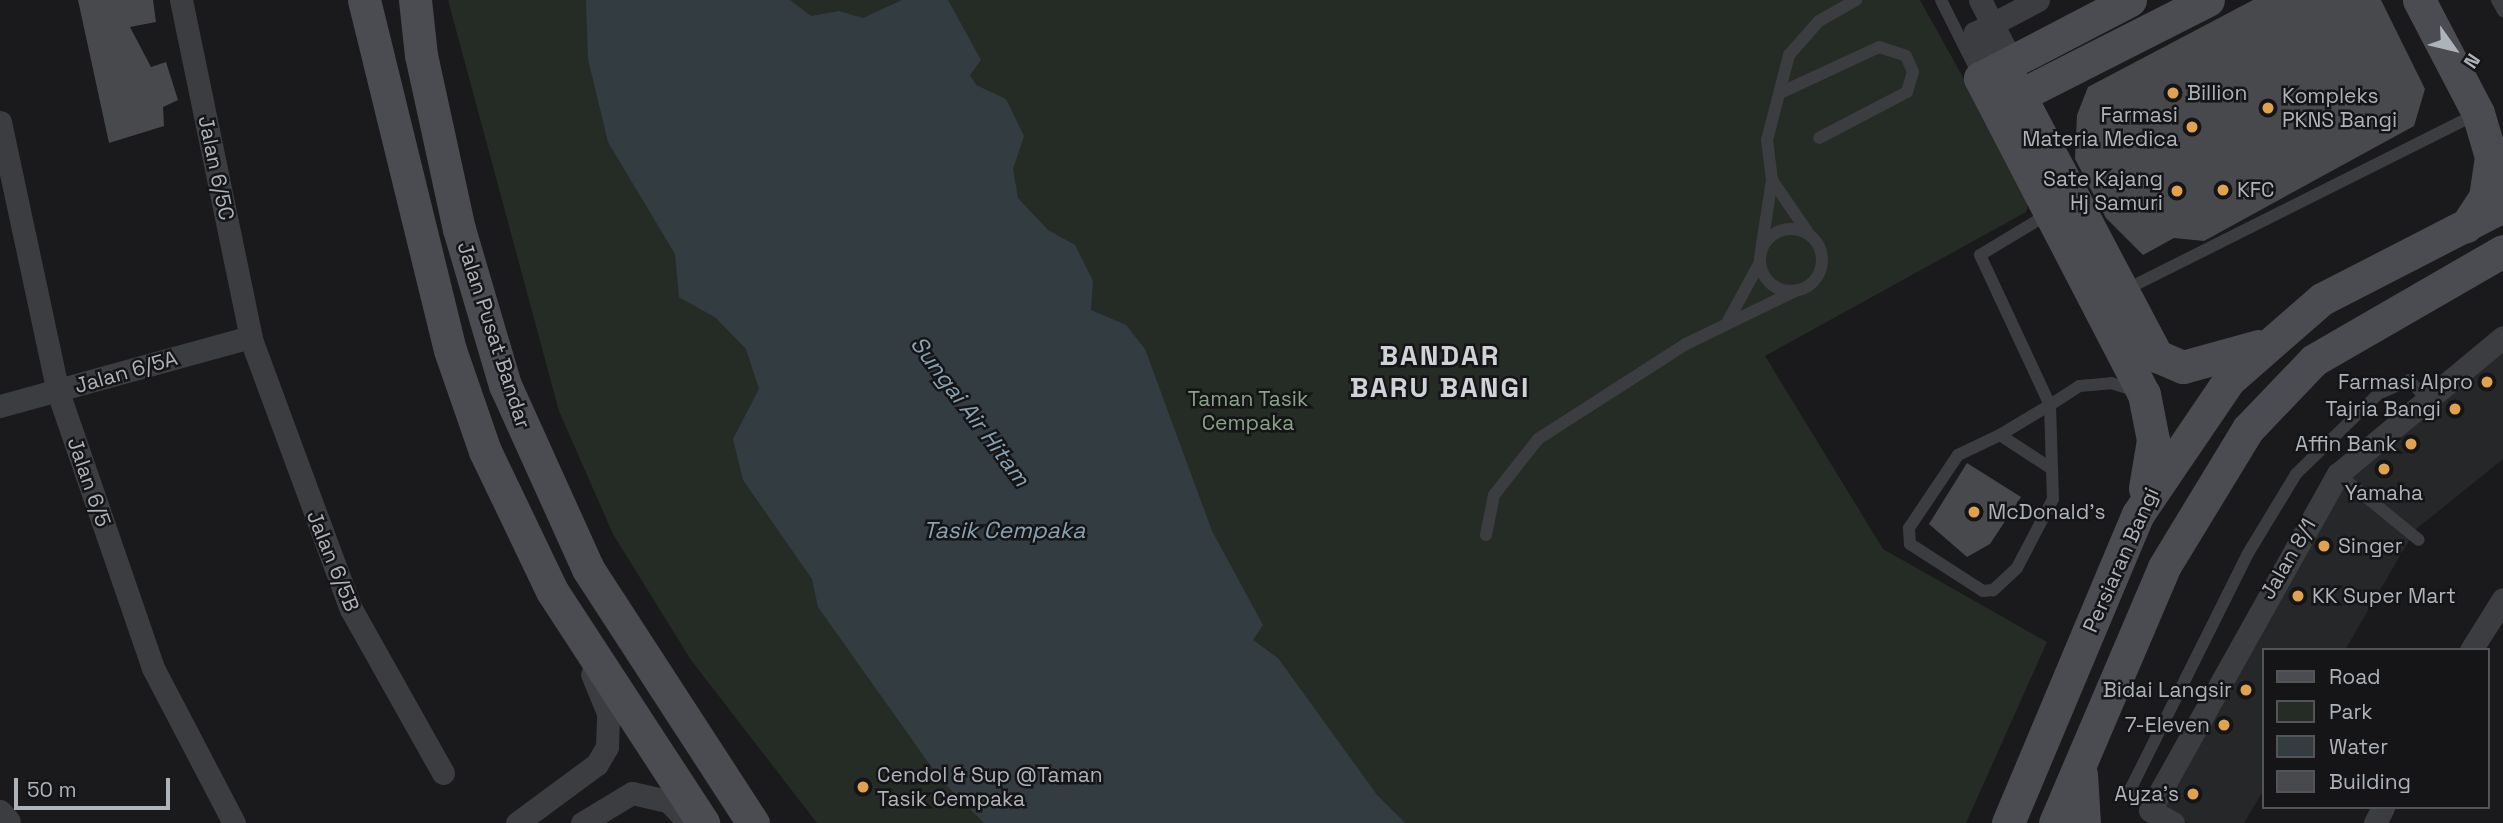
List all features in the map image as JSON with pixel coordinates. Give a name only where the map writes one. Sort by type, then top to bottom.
[{"type":"main road","name":"Jalan Pusat Bandar","points":[[364,0],[450,350],[485,451],[552,591],[703,823]]},
{"type":"main road","name":"Jalan Pusat Bandar","points":[[415,0],[421,55],[459,229],[510,397],[588,569],[753,823]]},
{"type":"main road","points":[[2130,0],[1998,69],[2008,102],[2145,374]]},
{"type":"main road","points":[[2008,102],[2208,0]]},
{"type":"main road","points":[[2419,0],[2491,113]]},
{"type":"main road","points":[[2442,0],[2491,113],[2491,157],[2485,197],[2466,226]]},
{"type":"main road","name":"Persiaran Bangi","points":[[2018,820],[2138,514],[2199,418],[2265,343],[2322,299],[2503,206]]},
{"type":"main road","points":[[2062,207],[2122,290],[2145,374],[2153,440],[2138,514]]},
{"type":"main road","name":"Persiaran Bangi","points":[[2056,823],[2164,567],[2248,429],[2314,360],[2503,251]]},
{"type":"main road","points":[[2145,374],[2183,367],[2265,343]]},
{"type":"main road","points":[[2081,761],[2084,823]]},
{"type":"street","name":"Jalan 6/5C","points":[[181,0],[251,337]]},
{"type":"street","points":[[1980,0],[1992,23]]},
{"type":"street","points":[[1998,69],[1975,33],[2038,0]]},
{"type":"street","name":"Jalan 6/5","points":[[0,122],[58,391],[153,668],[234,823]]},
{"type":"street","name":"Jalan 6/5A","points":[[0,406],[251,337]]},
{"type":"street","name":"Jalan 6/5B","points":[[251,337],[351,609],[443,773]]},
{"type":"street","name":"Jalan 8/1","points":[[2150,810],[2338,474],[2502,340]]},
{"type":"street","points":[[517,823],[597,764],[610,731],[600,690],[552,591]]},
{"type":"street","points":[[2472,648],[2503,599]]},
{"type":"street","points":[[582,823],[632,793],[668,801],[689,823]]},
{"type":"street","points":[[2150,810],[2173,823]]},
{"type":"lane","points":[[1797,290],[1768,281],[1760,257],[1772,180],[1767,140],[1789,55],[1801,36],[1856,0]]},
{"type":"lane","points":[[1941,0],[1998,69]]},
{"type":"lane","points":[[2497,0],[2503,11]]},
{"type":"lane","points":[[1780,93],[1879,47],[1906,57],[1913,72],[1907,92],[1819,138]]},
{"type":"lane","points":[[2122,290],[2491,113]]},
{"type":"lane","points":[[1486,536],[1494,495],[1538,439],[1728,321],[1815,280],[1822,262],[1810,235],[1772,180]]},
{"type":"lane","points":[[2062,207],[1980,255],[2050,405],[2053,499],[2017,569],[1993,590],[1983,591],[1910,544],[1909,528],[1958,455],[2000,435],[2050,405],[2090,383],[2145,374]]},
{"type":"lane","points":[[1728,321],[1760,257],[1781,230],[1810,235]]},
{"type":"lane","points":[[2150,810],[2131,788],[2247,555],[2295,474],[2378,394],[2409,380],[2427,399]]},
{"type":"lane","points":[[2000,435],[2052,469]]},
{"type":"lane","points":[[2338,474],[2419,540]]},
{"type":"shaded area","points":[[2503,348],[2503,459],[2415,530],[2346,648],[2262,648],[2262,793],[2244,823],[2189,823],[2163,808],[2349,473]]},
{"type":"green space","name":"Taman Tasik Cempaka","points":[[448,0],[1920,0],[2030,198],[2026,212],[1765,356],[1883,549],[2047,642],[1966,823],[817,823],[691,660],[613,534],[559,411]]},
{"type":"water","name":"Tasik Cempaka","points":[[586,0],[790,0],[811,16],[839,11],[863,18],[902,0],[948,0],[981,60],[970,75],[976,85],[1006,99],[1024,136],[1013,169],[1018,198],[1048,230],[1075,245],[1093,281],[1091,310],[1126,325],[1145,349],[1212,531],[1263,625],[1253,640],[1278,658],[1377,795],[1405,823],[984,823],[940,779],[818,607],[812,579],[743,480],[733,439],[759,389],[746,349],[716,318],[679,297],[675,254],[608,142],[588,59]]},
{"type":"building","points":[[78,0],[153,0],[156,22],[130,27],[151,67],[166,62],[178,100],[163,107],[164,126],[109,143]]},
{"type":"building","name":"Kompleks PKNS Bangi","points":[[2253,0],[2381,0],[2425,89],[2414,126],[2204,241],[2174,238],[2143,255],[2106,218],[2075,159],[2077,115],[2088,87]]},
{"type":"building","name":"McDonald's","points":[[1967,463],[2021,497],[1990,544],[1967,557],[1929,524]]},
{"type":"place","name":"Billion","points":[[2173,93]]},
{"type":"place","name":"Kompleks PKNS Bangi","points":[[2268,108]]},
{"type":"place","name":"Farmasi Materia Medica","points":[[2192,127]]},
{"type":"place","name":"KFC","points":[[2223,190]]},
{"type":"place","name":"Sate Kajang Hj Samuri","points":[[2177,191]]},
{"type":"place","name":"Farmasi Alpro","points":[[2487,382]]},
{"type":"place","name":"Tajria Bangi","points":[[2455,409]]},
{"type":"place","name":"Affin Bank","points":[[2411,444]]},
{"type":"place","name":"Yamaha","points":[[2384,469]]},
{"type":"place","name":"McDonald's","points":[[1974,512]]},
{"type":"place","name":"Singer","points":[[2324,546]]},
{"type":"place","name":"KK Super Mart","points":[[2298,596]]},
{"type":"place","name":"Bidai Langsir","points":[[2246,690]]},
{"type":"place","name":"7-Eleven","points":[[2224,725]]},
{"type":"place","name":"Cendol & Sup @Taman Tasik Cempaka","points":[[863,787]]},
{"type":"place","name":"Ayza's","points":[[2193,794]]},
{"type":"district","name":"BANDAR BARU BANGI","points":[[1440,371]]},
{"type":"water label","name":"Sungai Air Hitam","points":[[970,411]]}]
